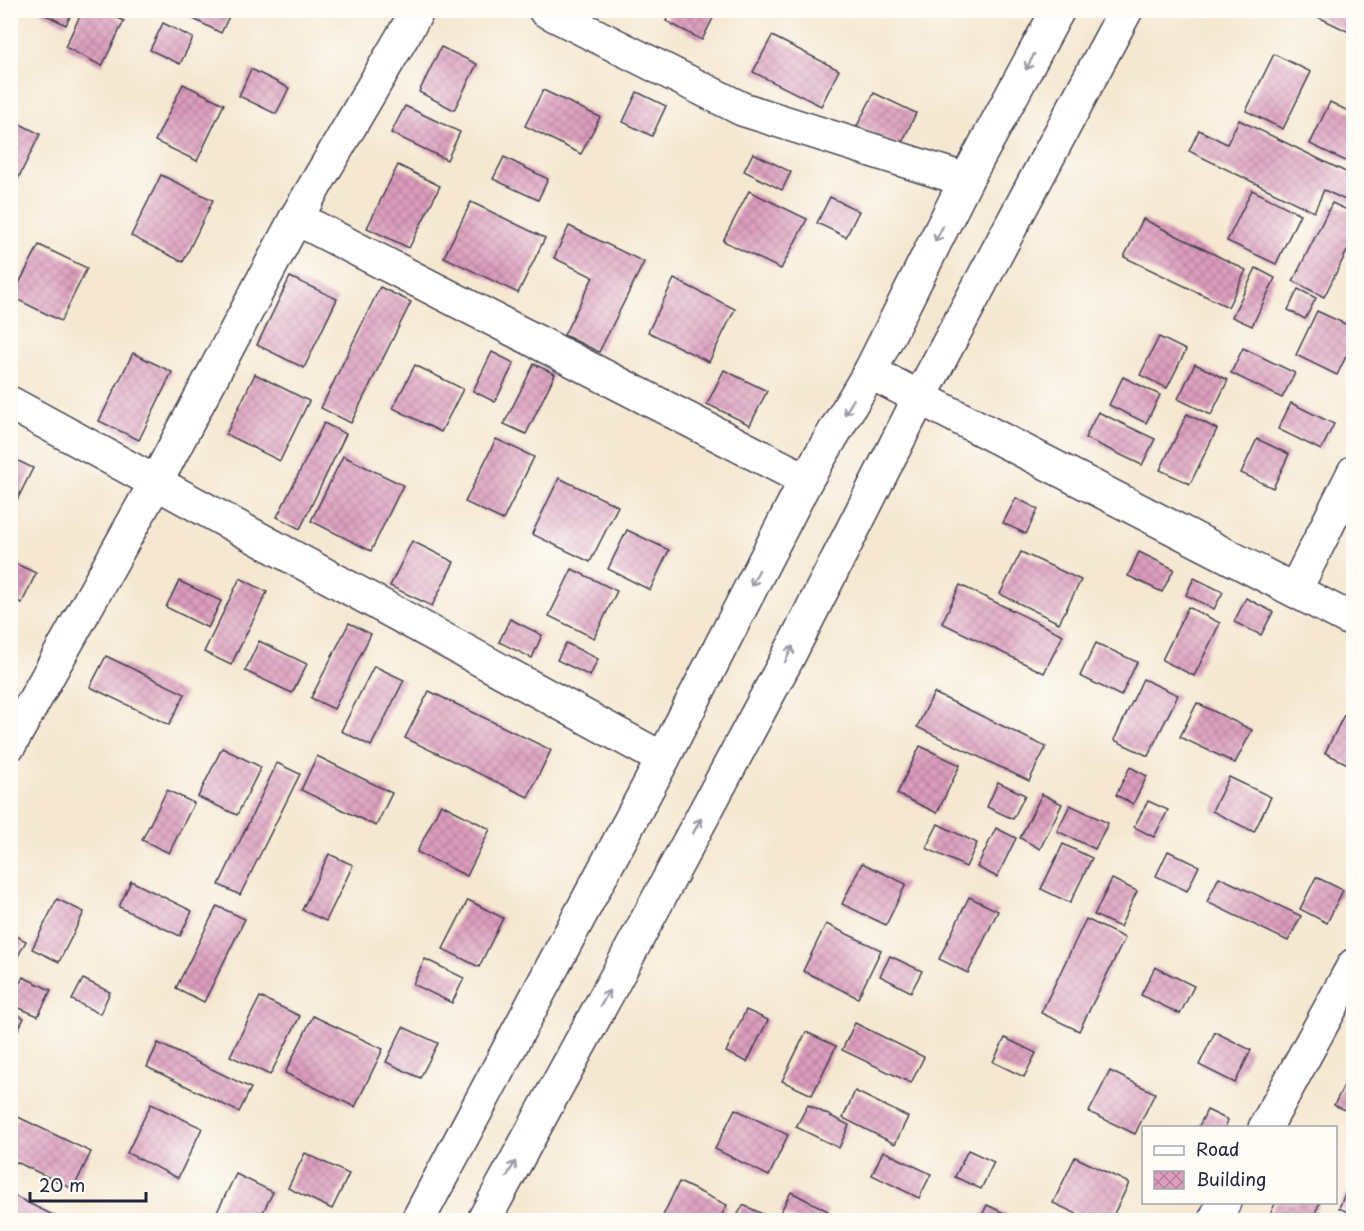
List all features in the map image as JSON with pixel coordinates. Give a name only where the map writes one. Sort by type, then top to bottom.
[{"type":"street","points":[[10,744],[156,482],[296,218],[418,10]]},
{"type":"street","points":[[545,10],[742,109],[966,180]]},
{"type":"street","points":[[418,1221],[663,759],[806,480],[870,372],[966,180],[1058,10]]},
{"type":"street","points":[[484,1221],[788,657],[920,397],[1126,10]]},
{"type":"street","points":[[296,218],[806,480]]},
{"type":"street","points":[[870,372],[1353,621]]},
{"type":"street","points":[[10,403],[663,759]]},
{"type":"street","points":[[1294,590],[1353,472]]},
{"type":"street","points":[[1266,1126],[1353,965]]},
{"type":"street","points":[[1215,1221],[1224,1204]]},
{"type":"building","points":[[36,10],[73,10],[66,25]]},
{"type":"building","points":[[83,10],[102,10],[124,21],[102,66],[65,47]]},
{"type":"building","points":[[176,10],[232,10],[221,33]]},
{"type":"building","points":[[671,10],[717,10],[702,40],[666,21]]},
{"type":"building","points":[[1304,10],[1354,10],[1354,22],[1349,32]]},
{"type":"building","points":[[163,23],[193,38],[180,64],[150,50]]},
{"type":"building","points":[[772,36],[839,70],[821,106],[753,72]]},
{"type":"building","points":[[441,47],[477,64],[454,110],[419,92]]},
{"type":"building","points":[[1274,54],[1311,72],[1283,129],[1246,111]]},
{"type":"building","points":[[251,69],[289,88],[276,114],[239,96]]},
{"type":"building","points":[[183,84],[224,104],[197,161],[155,141]]},
{"type":"building","points":[[543,90],[600,117],[581,154],[525,126]]},
{"type":"building","points":[[637,92],[666,106],[652,136],[623,122]]},
{"type":"building","points":[[874,93],[916,113],[900,147],[857,126]]},
{"type":"building","points":[[1330,102],[1354,114],[1354,165],[1310,144]]},
{"type":"building","points":[[405,106],[460,132],[447,160],[391,133]]},
{"type":"building","points":[[12,120],[40,134],[15,185],[10,183]]},
{"type":"building","points":[[1239,120],[1354,176],[1354,204],[1324,190],[1314,212],[1189,151],[1199,130],[1227,144]]},
{"type":"building","points":[[753,153],[791,172],[782,190],[744,171]]},
{"type":"building","points":[[504,157],[548,179],[538,200],[493,179]]},
{"type":"building","points":[[398,165],[440,186],[409,248],[367,228]]},
{"type":"building","points":[[161,175],[213,200],[183,262],[131,236]]},
{"type":"building","points":[[1252,190],[1300,214],[1276,264],[1227,241]]},
{"type":"building","points":[[749,191],[807,219],[781,269],[723,241]]},
{"type":"building","points":[[830,197],[859,211],[846,237],[817,223]]},
{"type":"building","points":[[471,202],[545,238],[518,293],[444,257]]},
{"type":"building","points":[[1332,203],[1354,213],[1354,237],[1324,297],[1293,281]]},
{"type":"building","points":[[1143,219],[1246,270],[1228,307],[1124,257]]},
{"type":"building","points":[[569,226],[644,262],[599,352],[564,335],[593,277],[554,258]]},
{"type":"building","points":[[39,245],[87,268],[61,321],[12,297]]},
{"type":"building","points":[[1256,268],[1275,278],[1252,326],[1232,317]]},
{"type":"building","points":[[290,277],[337,299],[304,368],[257,345]]},
{"type":"building","points":[[674,279],[735,309],[709,362],[648,332]]},
{"type":"building","points":[[380,287],[411,302],[351,423],[321,408]]},
{"type":"building","points":[[1298,289],[1316,298],[1305,319],[1288,310]]},
{"type":"building","points":[[1317,311],[1354,328],[1354,340],[1337,375],[1296,355]]},
{"type":"building","points":[[1159,337],[1186,350],[1167,388],[1140,375]]},
{"type":"building","points":[[1243,348],[1295,373],[1282,398],[1231,373]]},
{"type":"building","points":[[492,352],[514,363],[495,402],[473,391]]},
{"type":"building","points":[[133,353],[172,372],[139,440],[99,421]]},
{"type":"building","points":[[534,364],[555,374],[526,434],[504,424]]},
{"type":"building","points":[[1195,364],[1228,380],[1211,415],[1178,399]]},
{"type":"building","points":[[415,365],[463,389],[441,432],[393,408]]},
{"type":"building","points":[[724,370],[767,391],[750,425],[707,404]]},
{"type":"building","points":[[255,374],[309,401],[280,461],[226,434]]},
{"type":"building","points":[[1123,377],[1160,395],[1146,423],[1109,405]]},
{"type":"building","points":[[1291,403],[1334,424],[1321,450],[1278,429]]},
{"type":"building","points":[[1098,412],[1155,439],[1142,465],[1085,438]]},
{"type":"building","points":[[1187,414],[1217,429],[1190,484],[1160,470]]},
{"type":"building","points":[[324,423],[346,434],[300,529],[277,517]]},
{"type":"building","points":[[496,439],[534,457],[503,520],[465,502]]},
{"type":"building","points":[[1257,439],[1289,454],[1273,488],[1241,473]]},
{"type":"building","points":[[343,456],[403,485],[371,551],[311,521]]},
{"type":"building","points":[[10,457],[33,468],[10,514]]},
{"type":"building","points":[[559,478],[618,506],[590,562],[532,534]]},
{"type":"building","points":[[1016,498],[1038,509],[1026,534],[1003,523]]},
{"type":"building","points":[[627,530],[669,550],[650,590],[608,569]]},
{"type":"building","points":[[412,541],[454,562],[432,606],[390,586]]},
{"type":"building","points":[[1021,552],[1081,580],[1059,623],[1000,594]]},
{"type":"building","points":[[1139,552],[1174,569],[1162,592],[1128,576]]},
{"type":"building","points":[[10,561],[36,573],[22,603],[10,598]]},
{"type":"building","points":[[572,569],[617,591],[594,638],[549,616]]},
{"type":"building","points":[[240,578],[267,592],[231,665],[204,652]]},
{"type":"building","points":[[1194,578],[1223,592],[1214,609],[1186,595]]},
{"type":"building","points":[[179,581],[221,601],[208,628],[166,607]]},
{"type":"building","points":[[960,585],[1063,635],[1044,673],[942,623]]},
{"type":"building","points":[[1246,598],[1273,612],[1261,635],[1234,622]]},
{"type":"building","points":[[1188,607],[1220,623],[1194,676],[1162,660]]},
{"type":"building","points":[[510,619],[542,635],[532,658],[499,642]]},
{"type":"building","points":[[349,623],[371,634],[334,709],[311,698]]},
{"type":"building","points":[[259,641],[307,664],[292,693],[245,671]]},
{"type":"building","points":[[566,643],[598,659],[590,676],[557,660]]},
{"type":"building","points":[[1096,643],[1137,662],[1121,696],[1080,676]]},
{"type":"building","points":[[106,656],[185,694],[169,725],[90,687]]},
{"type":"building","points":[[374,666],[404,680],[371,746],[341,731]]},
{"type":"building","points":[[1143,679],[1178,695],[1148,756],[1114,740]]},
{"type":"building","points":[[429,691],[551,750],[528,797],[405,738]]},
{"type":"building","points":[[934,693],[1046,747],[1029,781],[917,727]]},
{"type":"building","points":[[1197,703],[1252,730],[1235,763],[1180,737]]},
{"type":"building","points":[[1344,715],[1354,720],[1354,767],[1325,753]]},
{"type":"building","points":[[920,746],[960,765],[937,813],[897,794]]},
{"type":"building","points":[[222,748],[261,767],[237,815],[198,797]]},
{"type":"building","points":[[317,756],[392,793],[376,826],[301,790]]},
{"type":"building","points":[[277,763],[300,774],[240,895],[219,885]]},
{"type":"building","points":[[1130,767],[1147,776],[1133,804],[1116,795]]},
{"type":"building","points":[[1229,777],[1271,797],[1254,832],[1212,811]]},
{"type":"building","points":[[998,782],[1025,795],[1013,819],[987,807]]},
{"type":"building","points":[[167,790],[194,803],[169,853],[142,840]]},
{"type":"building","points":[[1042,794],[1062,804],[1040,849],[1020,838]]},
{"type":"building","points":[[1148,801],[1168,810],[1154,837],[1134,827]]},
{"type":"building","points":[[441,804],[490,829],[467,876],[417,852]]},
{"type":"building","points":[[1070,805],[1108,823],[1095,849],[1057,831]]},
{"type":"building","points":[[938,824],[977,843],[966,867],[926,848]]},
{"type":"building","points":[[996,828],[1016,838],[997,877],[977,867]]},
{"type":"building","points":[[1063,844],[1092,858],[1070,903],[1041,889]]},
{"type":"building","points":[[1168,851],[1199,866],[1187,891],[1156,876]]},
{"type":"building","points":[[329,854],[353,865],[326,921],[302,910]]},
{"type":"building","points":[[862,863],[906,884],[886,925],[842,904]]},
{"type":"building","points":[[1219,877],[1301,916],[1288,941],[1207,902]]},
{"type":"building","points":[[1316,877],[1343,890],[1327,923],[1300,909]]},
{"type":"building","points":[[1112,879],[1137,891],[1120,927],[1094,915]]},
{"type":"building","points":[[131,881],[192,911],[180,936],[119,907]]},
{"type":"building","points":[[969,897],[998,911],[968,973],[939,959]]},
{"type":"building","points":[[57,899],[84,912],[59,962],[32,949]]},
{"type":"building","points":[[468,900],[503,918],[479,967],[443,949]]},
{"type":"building","points":[[217,906],[245,919],[204,1002],[176,988]]},
{"type":"building","points":[[1086,919],[1125,938],[1079,1031],[1041,1013]]},
{"type":"building","points":[[826,924],[881,950],[858,998],[803,971]]},
{"type":"building","points":[[10,933],[26,941],[10,971]]},
{"type":"building","points":[[890,956],[922,971],[911,992],[880,976]]},
{"type":"building","points":[[425,959],[464,978],[452,1003],[413,984]]},
{"type":"building","points":[[1155,967],[1194,986],[1180,1014],[1141,995]]},
{"type":"building","points":[[23,977],[51,990],[38,1016],[10,1004]]},
{"type":"building","points":[[83,979],[110,992],[100,1014],[72,1000]]},
{"type":"building","points":[[260,997],[300,1016],[270,1075],[230,1056]]},
{"type":"building","points":[[746,1010],[768,1020],[747,1062],[726,1052]]},
{"type":"building","points":[[10,1011],[24,1018],[10,1046]]},
{"type":"building","points":[[313,1016],[383,1049],[355,1107],[285,1073]]},
{"type":"building","points":[[855,1023],[924,1057],[911,1083],[842,1050]]},
{"type":"building","points":[[403,1027],[438,1043],[420,1078],[386,1062]]},
{"type":"building","points":[[806,1032],[836,1046],[812,1095],[782,1081]]},
{"type":"building","points":[[1215,1032],[1251,1050],[1235,1083],[1199,1065]]},
{"type":"building","points":[[1005,1038],[1036,1053],[1024,1077],[993,1062]]},
{"type":"building","points":[[158,1043],[251,1088],[239,1112],[147,1067]]},
{"type":"building","points":[[1354,1066],[1354,1114],[1334,1105]]},
{"type":"building","points":[[1110,1071],[1155,1093],[1135,1134],[1089,1112]]},
{"type":"building","points":[[855,1091],[908,1117],[895,1144],[843,1118]]},
{"type":"building","points":[[151,1104],[202,1128],[178,1178],[127,1153]]},
{"type":"building","points":[[808,1105],[849,1125],[839,1148],[796,1127]]},
{"type":"building","points":[[735,1109],[788,1135],[769,1176],[715,1149]]},
{"type":"building","points":[[1207,1110],[1228,1120],[1226,1126],[1199,1126]]},
{"type":"building","points":[[18,1117],[91,1152],[73,1189],[10,1159],[10,1134]]},
{"type":"building","points":[[968,1150],[994,1162],[981,1189],[955,1177]]},
{"type":"building","points":[[883,1151],[931,1174],[919,1198],[872,1175]]},
{"type":"building","points":[[305,1153],[349,1174],[332,1209],[288,1188]]},
{"type":"building","points":[[1075,1157],[1129,1183],[1111,1220],[1090,1220],[1053,1203]]},
{"type":"building","points":[[236,1174],[273,1192],[259,1220],[213,1220]]},
{"type":"building","points":[[679,1182],[727,1205],[719,1220],[661,1220]]},
{"type":"building","points":[[791,1192],[828,1211],[823,1220],[795,1220],[780,1213]]},
{"type":"building","points":[[10,1194],[57,1217],[55,1220],[10,1220]]},
{"type":"building","points":[[1345,1194],[1354,1198],[1354,1215],[1339,1208]]},
{"type":"building","points":[[1275,1204],[1319,1204],[1312,1220],[1267,1220]]},
{"type":"building","points":[[743,1205],[776,1220],[735,1220]]},
{"type":"building","points":[[987,1205],[1019,1220],[980,1220]]}]
